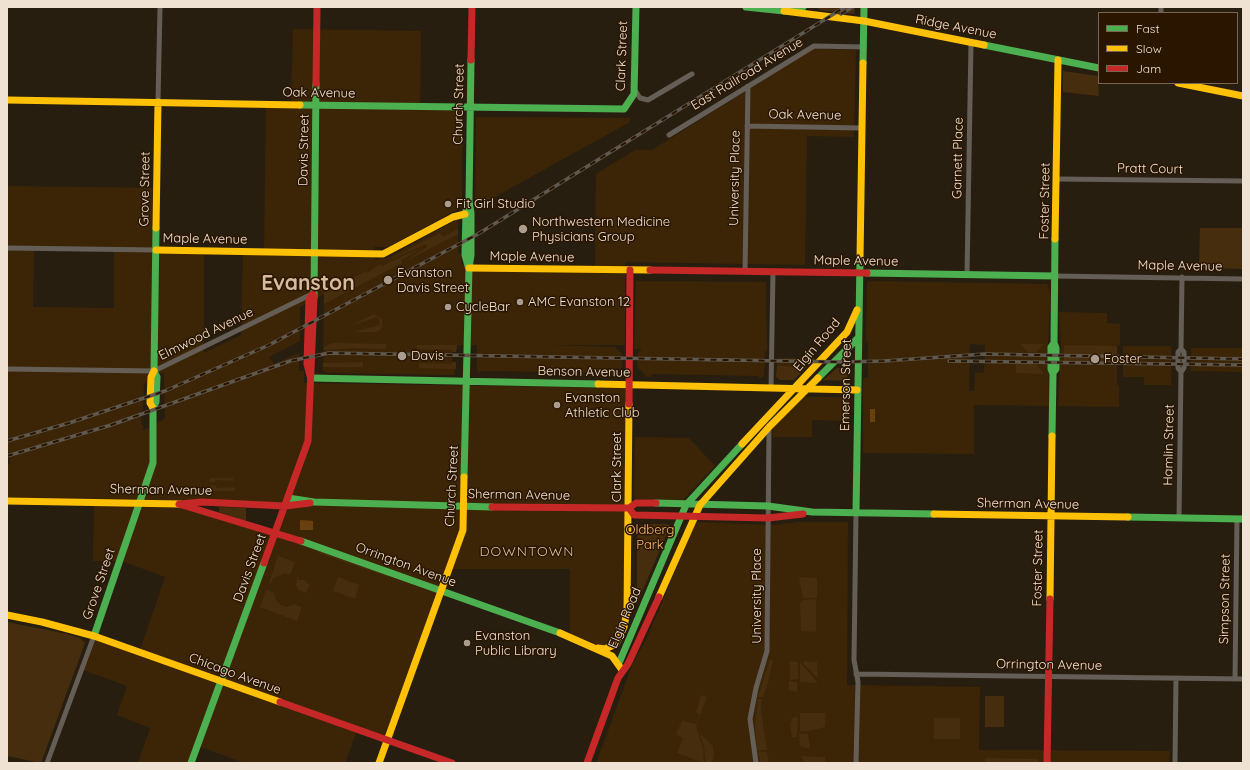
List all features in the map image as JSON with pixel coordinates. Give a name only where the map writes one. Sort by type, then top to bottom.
[{"type":"street","name":"Grove Street","points":[[47,763],[94,636],[153,463],[153,408],[150,403],[150,390],[151,377],[154,371],[160,7]]},
{"type":"street","name":"Davis Street","points":[[191,763],[308,441],[311,378],[314,357],[315,299],[313,294],[317,105],[317,7]]},
{"type":"street","name":"Church Street","points":[[379,763],[463,530],[465,506],[469,268],[471,255],[472,213],[469,201],[472,7]]},
{"type":"street","name":"Clark Street","points":[[628,104],[632,100],[634,89],[636,7]]},
{"type":"street","name":"Ridge Avenue","points":[[746,7],[864,21],[1098,68]]},
{"type":"street","points":[[784,12],[803,7]]},
{"type":"street","name":"Emerson Street","points":[[856,763],[858,682],[854,660],[864,7]]},
{"type":"street","name":"Garnett Place","points":[[967,275],[971,43]]},
{"type":"street","name":"East Railroad Avenue","points":[[669,135],[814,46],[864,47]]},
{"type":"street","name":"Foster Street","points":[[1047,763],[1053,372],[1051,369],[1051,347],[1054,343],[1058,60]]},
{"type":"street","points":[[634,89],[637,96],[648,100],[692,74]]},
{"type":"street","points":[[1183,84],[1243,96]]},
{"type":"street","name":"University Place","points":[[745,271],[748,86]]},
{"type":"street","name":"Oak Avenue","points":[[7,100],[619,110],[624,109],[628,104]]},
{"type":"street","name":"Oak Avenue","points":[[747,126],[862,128]]},
{"type":"street","name":"Pratt Court","points":[[1057,179],[1243,181]]},
{"type":"street","name":"Church Street","points":[[469,201],[465,214],[465,255],[469,268]]},
{"type":"street","name":"Maple Avenue","points":[[7,248],[383,254],[453,217],[465,214]]},
{"type":"street","name":"Maple Avenue","points":[[469,268],[1243,279]]},
{"type":"street","name":"Clark Street","points":[[598,648],[605,649],[616,644],[626,619],[630,270]]},
{"type":"street","points":[[771,388],[773,272]]},
{"type":"street","name":"Hamlin Street","points":[[1179,518],[1180,372],[1184,368],[1184,352],[1181,349],[1182,277]]},
{"type":"street","name":"Elmwood Avenue","points":[[7,369],[154,371],[313,294]]},
{"type":"street","name":"Elgin Road","points":[[620,667],[686,505],[847,332],[859,306]]},
{"type":"street","name":"Elgin Road","points":[[620,667],[628,664],[693,516],[700,505],[769,427],[858,338]]},
{"type":"street","name":"Benson Avenue","points":[[311,378],[857,390]]},
{"type":"street","name":"University Place","points":[[756,763],[750,719],[756,688],[767,651],[769,427]]},
{"type":"street","name":"Sherman Avenue","points":[[288,498],[314,502],[465,506],[609,509],[628,508],[636,503],[768,506],[812,512],[1240,519]]},
{"type":"street","name":"Sherman Avenue","points":[[7,501],[140,502],[179,504],[202,502],[285,506],[314,502]]},
{"type":"street","name":"Orrington Avenue","points":[[179,504],[275,533],[442,591],[598,648],[612,656],[620,667]]},
{"type":"street","name":"Sherman Avenue","points":[[628,508],[634,515],[768,518],[812,512]]},
{"type":"street","points":[[609,509],[622,515],[628,522]]},
{"type":"street","name":"Simpson Street","points":[[1235,679],[1240,519]]},
{"type":"street","name":"Chicago Avenue","points":[[7,615],[42,622],[94,636],[220,682],[452,763]]},
{"type":"street","points":[[587,763],[620,667]]},
{"type":"street","name":"Orrington Avenue","points":[[856,674],[1243,679]]},
{"type":"street","points":[[1175,763],[1176,678]]},
{"type":"shaded area","points":[[293,29],[421,31],[420,106],[463,106],[462,207],[394,244],[387,247],[374,247],[375,260],[389,257],[458,219],[458,254],[461,254],[461,264],[595,267],[596,174],[635,150],[652,150],[813,49],[856,50],[854,137],[807,136],[805,265],[625,262],[625,345],[549,345],[615,347],[622,354],[622,367],[611,376],[607,373],[482,371],[479,373],[477,370],[477,345],[457,345],[456,352],[452,352],[452,362],[456,362],[454,375],[328,373],[323,371],[324,294],[300,307],[300,341],[269,357],[274,364],[299,353],[299,371],[304,371],[304,383],[627,388],[623,625],[614,644],[597,649],[570,642],[570,569],[447,569],[385,741],[357,731],[345,763],[245,763],[197,746],[190,763],[138,763],[150,728],[117,715],[127,686],[83,670],[95,637],[139,653],[165,577],[122,561],[93,561],[94,501],[7,500],[7,465],[10,464],[10,453],[7,452],[7,186],[158,188],[157,249],[204,250],[204,353],[241,335],[243,251],[264,251],[266,103],[291,103]],"holes":[[[34,250],[114,252],[114,308],[33,307]],[[164,372],[165,418],[152,427],[143,430],[143,425],[141,425],[141,411],[143,410],[144,384],[154,376]],[[181,504],[284,505],[275,533]]]},
{"type":"shaded area","points":[[476,117],[630,118],[630,122],[475,208]]},
{"type":"shaded area","points":[[636,281],[766,282],[767,351],[765,351],[764,376],[760,378],[758,376],[652,374],[651,377],[647,377],[637,367],[638,353],[642,349],[634,349]]},
{"type":"shaded area","points":[[869,281],[1047,284],[1050,292],[1048,344],[1049,406],[974,405],[974,454],[863,453],[863,378],[868,378],[868,343],[866,342],[867,283]],"holes":[[[970,344],[985,345],[984,373],[975,372],[974,391],[966,390],[969,390]]]},
{"type":"shaded area","points":[[1059,312],[1107,313],[1107,323],[1120,324],[1120,345],[1117,346],[1117,385],[1119,385],[1119,407],[1058,406],[1061,345]]},
{"type":"shaded area","points":[[1123,346],[1171,346],[1171,385],[1144,385],[1144,377],[1123,377]]},
{"type":"shaded area","points":[[1191,348],[1243,348],[1243,372],[1191,371]]},
{"type":"shaded area","points":[[777,358],[815,358],[799,375],[777,375]]},
{"type":"shaded area","points":[[805,397],[850,397],[850,421],[812,420],[812,437],[773,437],[773,426]]},
{"type":"shaded area","points":[[870,409],[875,409],[875,422],[870,422]]},
{"type":"shaded area","points":[[635,437],[689,438],[715,466],[683,500],[634,499]]},
{"type":"shaded area","points":[[300,520],[313,521],[313,530],[300,530]]},
{"type":"shaded area","points":[[696,522],[774,525],[799,522],[848,522],[847,685],[980,687],[979,750],[1170,751],[1169,763],[596,763],[633,663],[646,640]]},
{"type":"green space","points":[[855,7],[854,14],[819,10],[818,8]]},
{"type":"green space","points":[[1063,71],[1098,76],[1099,96],[1063,92]]},
{"type":"green space","points":[[1200,228],[1243,228],[1243,269],[1199,268]]},
{"type":"green space","points":[[458,229],[458,234],[404,262],[427,247],[426,244],[384,262],[440,233],[443,237]]},
{"type":"green space","points":[[425,246],[401,260],[402,263],[324,304],[324,293],[366,271],[367,273],[380,264],[382,266]]},
{"type":"green space","points":[[374,314],[378,316],[382,320],[380,330],[376,332],[354,332],[380,325],[378,317],[352,325]]},
{"type":"green space","points":[[332,343],[386,344],[386,349],[353,348],[324,350],[324,347]]},
{"type":"green space","points":[[1021,344],[1044,344],[1036,352],[1027,352]]},
{"type":"green space","points":[[415,345],[457,345],[456,352],[452,352],[452,350],[417,349],[417,346]]},
{"type":"green space","points":[[1064,345],[1117,346],[1117,365],[1064,364]]},
{"type":"green space","points":[[363,362],[363,367],[323,367],[323,363]]},
{"type":"green space","points":[[452,362],[456,362],[456,369],[419,368],[419,363],[449,364],[450,366]]},
{"type":"green space","points":[[1016,364],[1036,364],[1044,374],[1016,373]]},
{"type":"green space","points":[[777,366],[806,367],[794,380],[780,380],[776,377]]},
{"type":"green space","points":[[837,368],[848,368],[847,381],[823,380]]},
{"type":"green space","points":[[210,478],[233,478],[233,481],[215,480],[215,482],[209,482]]},
{"type":"green space","points":[[211,485],[216,486],[216,488],[235,487],[235,491],[211,491]]},
{"type":"green space","points":[[219,507],[246,508],[246,521],[219,512]]},
{"type":"green space","name":"Oldberg Park","points":[[645,524],[668,524],[670,526],[637,604],[637,530]]},
{"type":"green space","points":[[315,550],[388,575],[389,577],[321,554]]},
{"type":"green space","points":[[278,556],[295,562],[290,575],[285,573],[273,578],[271,584],[269,583]]},
{"type":"green space","points":[[297,577],[299,578],[298,580],[306,580],[305,582],[310,584],[306,593],[299,590],[296,585]]},
{"type":"green space","points":[[338,577],[359,585],[355,599],[333,591]]},
{"type":"green space","points":[[799,577],[817,578],[817,598],[803,598]]},
{"type":"green space","points":[[266,590],[274,593],[276,600],[281,605],[287,607],[294,604],[302,607],[297,621],[260,607]]},
{"type":"green space","points":[[816,599],[816,632],[801,631],[800,603],[803,600]]},
{"type":"green space","points":[[7,622],[67,634],[80,638],[85,643],[41,763],[7,756]]},
{"type":"green space","points":[[770,660],[773,660],[768,683],[763,697],[758,697]]},
{"type":"green space","points":[[790,661],[798,662],[798,679],[790,680]]},
{"type":"green space","points":[[804,661],[817,662],[818,678],[803,663]]},
{"type":"green space","points":[[800,662],[817,682],[817,683],[800,682]]},
{"type":"green space","points":[[789,681],[797,682],[797,692],[787,690],[789,689]]},
{"type":"green space","points":[[701,695],[707,697],[696,725],[703,749],[704,763],[677,753],[683,738],[676,734],[682,721],[696,724],[699,714],[696,712]]},
{"type":"green space","points":[[985,696],[1004,696],[1004,727],[985,727]]},
{"type":"green space","points":[[758,699],[762,699],[761,711],[767,750],[757,750],[755,728]]},
{"type":"green space","points":[[800,713],[826,713],[825,727],[809,731],[800,731]]},
{"type":"green space","points":[[798,717],[797,737],[792,737],[790,723],[792,718]]},
{"type":"green space","points":[[934,718],[960,718],[960,739],[934,739]]},
{"type":"green space","points":[[700,734],[713,746],[714,756],[712,763],[706,763],[704,746]]},
{"type":"green space","points":[[799,734],[808,734],[810,749],[800,746]]},
{"type":"green space","points":[[758,751],[767,752],[769,763],[761,763]]},
{"type":"green space","points":[[801,756],[825,757],[825,763],[805,763]]},
{"type":"green space","points":[[985,758],[1038,759],[1038,763],[985,763]]},
{"type":"railway","points":[[7,441],[69,423],[165,391],[269,345],[478,234],[845,7]]},
{"type":"railway","points":[[841,14],[853,7]]},
{"type":"railway","points":[[7,456],[111,425],[290,361],[329,353],[843,362],[884,361],[985,354],[1243,359]]},
{"type":"railway","points":[[949,361],[1243,365]]},
{"type":"traffic: fast","points":[[300,105],[624,109],[634,94],[636,7]]},
{"type":"traffic: fast","points":[[746,7],[784,11],[803,7]]},
{"type":"traffic: fast","points":[[863,63],[864,7]]},
{"type":"traffic: fast","points":[[984,45],[1098,68]]},
{"type":"traffic: fast","points":[[464,477],[469,268],[471,255],[471,213],[469,201],[471,60]]},
{"type":"traffic: fast","points":[[314,297],[316,84]]},
{"type":"traffic: fast","points":[[466,211],[465,255],[468,266]]},
{"type":"traffic: fast","points":[[94,636],[153,463],[153,408],[156,402],[157,377],[154,371],[156,228]]},
{"type":"traffic: fast","points":[[1052,436],[1053,374],[1051,369],[1051,347],[1054,343],[1055,239]]},
{"type":"traffic: fast","points":[[856,513],[860,259]]},
{"type":"traffic: fast","points":[[867,273],[1055,276]]},
{"type":"traffic: fast","points":[[818,378],[858,338]]},
{"type":"traffic: fast","points":[[1053,373],[1056,369],[1056,348],[1054,343]]},
{"type":"traffic: fast","points":[[311,378],[598,384]]},
{"type":"traffic: fast","points":[[619,663],[686,505],[742,444]]},
{"type":"traffic: fast","points":[[288,498],[314,502],[492,507]]},
{"type":"traffic: fast","points":[[656,503],[768,506],[812,512],[934,514]]},
{"type":"traffic: fast","points":[[1128,517],[1243,519]]},
{"type":"traffic: fast","points":[[301,541],[560,633]]},
{"type":"traffic: fast","points":[[191,763],[264,563]]},
{"type":"traffic: slow","points":[[784,11],[864,21],[984,45]]},
{"type":"traffic: slow","points":[[1055,239],[1058,60]]},
{"type":"traffic: slow","points":[[860,259],[863,63]]},
{"type":"traffic: slow","points":[[1183,84],[1243,96]]},
{"type":"traffic: slow","points":[[7,100],[300,105]]},
{"type":"traffic: slow","points":[[156,228],[158,102]]},
{"type":"traffic: slow","points":[[156,250],[383,254],[453,217],[465,214]]},
{"type":"traffic: slow","points":[[469,268],[650,270]]},
{"type":"traffic: slow","points":[[742,444],[847,332],[857,310]]},
{"type":"traffic: slow","points":[[153,408],[150,403],[151,377],[154,371]]},
{"type":"traffic: slow","points":[[659,597],[700,505],[769,427],[818,378]]},
{"type":"traffic: slow","points":[[598,384],[857,390]]},
{"type":"traffic: slow","points":[[598,648],[605,649],[616,644],[624,627],[627,611],[629,404]]},
{"type":"traffic: slow","points":[[1050,599],[1052,436]]},
{"type":"traffic: slow","points":[[379,763],[463,530],[464,477]]},
{"type":"traffic: slow","points":[[7,501],[180,504]]},
{"type":"traffic: slow","points":[[934,514],[1128,517]]},
{"type":"traffic: slow","points":[[7,615],[42,622],[94,636],[280,702]]},
{"type":"traffic: slow","points":[[560,633],[612,656],[622,670]]},
{"type":"traffic: jam","points":[[316,84],[317,7]]},
{"type":"traffic: jam","points":[[471,60],[472,7]]},
{"type":"traffic: jam","points":[[629,404],[630,270]]},
{"type":"traffic: jam","points":[[650,270],[867,273]]},
{"type":"traffic: jam","points":[[310,376],[307,364],[309,299],[313,294]]},
{"type":"traffic: jam","points":[[264,563],[308,441],[314,297]]},
{"type":"traffic: jam","points":[[180,504],[202,502],[285,506],[310,503]]},
{"type":"traffic: jam","points":[[492,507],[629,508],[636,503],[656,503]]},
{"type":"traffic: jam","points":[[179,504],[301,541]]},
{"type":"traffic: jam","points":[[629,508],[634,515],[768,518],[803,514]]},
{"type":"traffic: jam","points":[[587,763],[618,678],[628,664],[659,597]]},
{"type":"traffic: jam","points":[[1047,763],[1050,599]]},
{"type":"traffic: jam","points":[[280,702],[452,763]]},
{"type":"place","name":"Fit Girl Studio","points":[[448,204]]},
{"type":"place","name":"Northwestern Medicine Physicians Group","points":[[523,229]]},
{"type":"place","name":"Evanston Davis Street","points":[[388,280]]},
{"type":"place","name":"AMC Evanston 12","points":[[520,302]]},
{"type":"place","name":"CycleBar","points":[[448,307]]},
{"type":"place","name":"Davis","points":[[402,356]]},
{"type":"place","name":"Foster","points":[[1095,359]]},
{"type":"place","name":"Evanston Athletic Club","points":[[557,405]]},
{"type":"place","name":"Evanston Public Library","points":[[467,643]]},
{"type":"district","name":"Evanston","points":[[308,284]]},
{"type":"district","name":"DOWNTOWN","points":[[527,552]]}]
